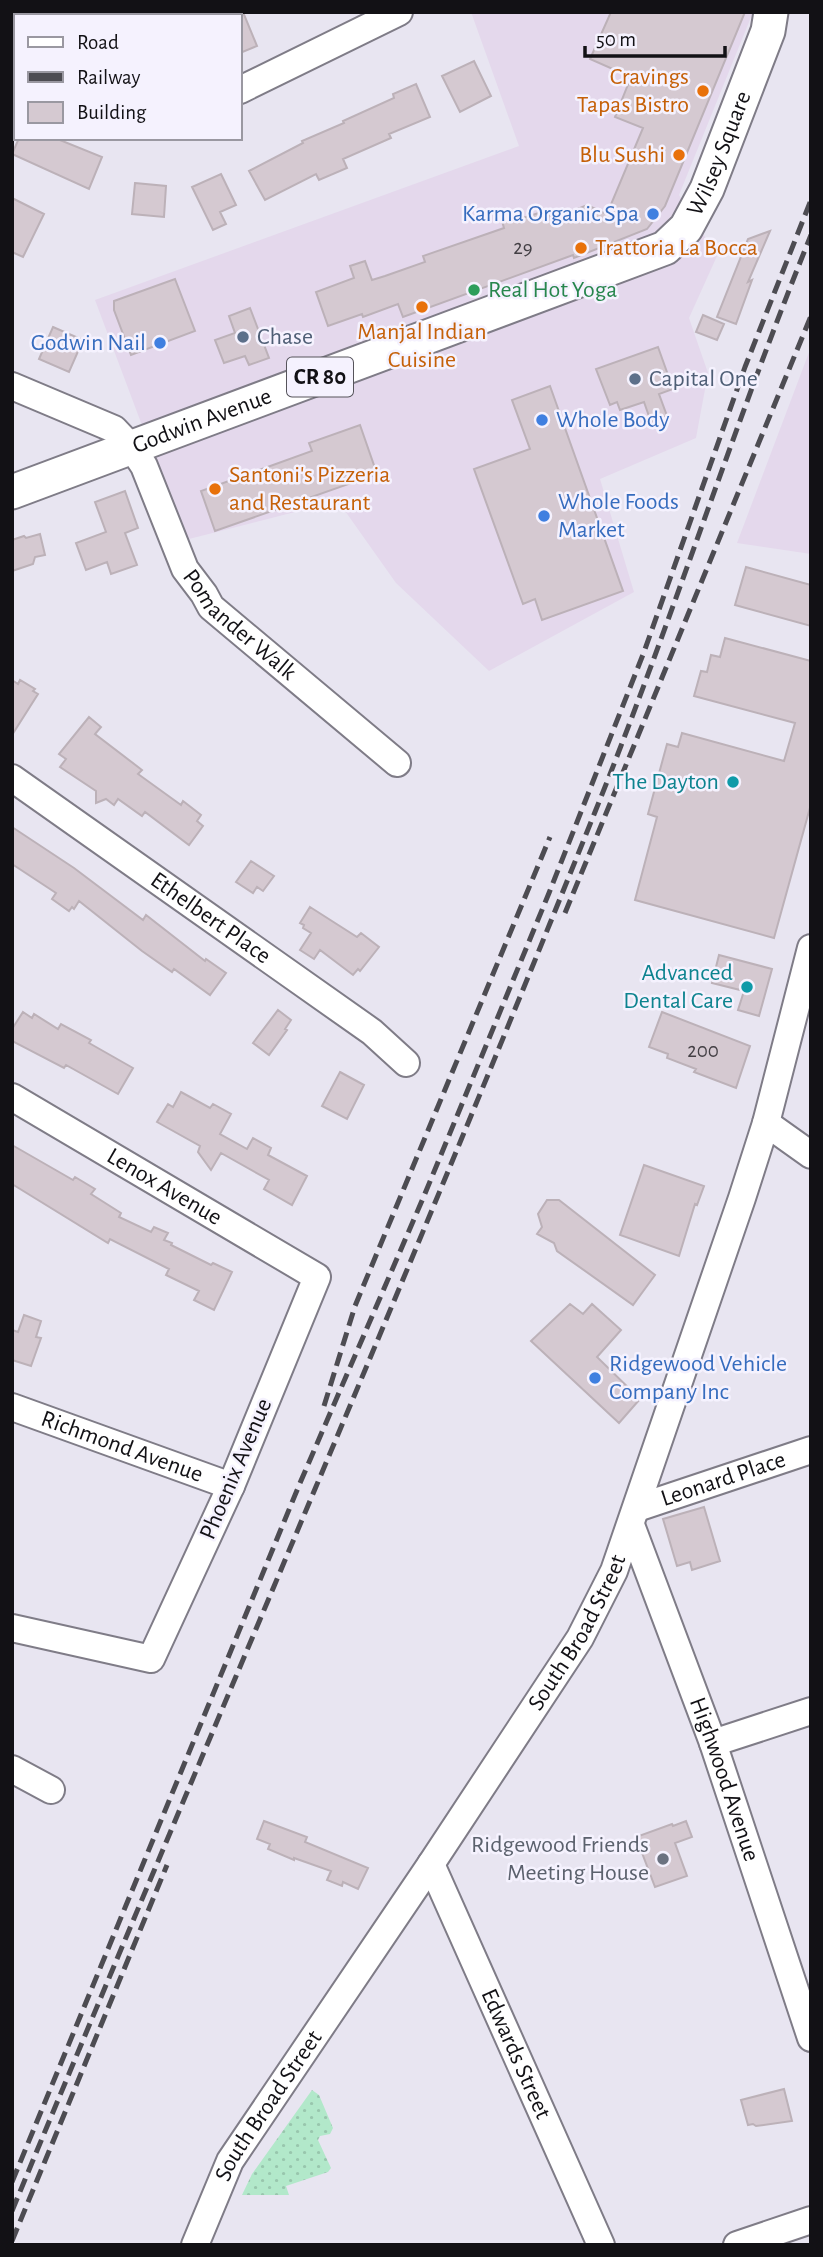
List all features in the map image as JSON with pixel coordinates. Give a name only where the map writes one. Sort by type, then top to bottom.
[{"type":"main road","name":"Wilsey Square","points":[[629,263],[666,248],[679,237],[695,215],[768,31],[771,12]]},
{"type":"main road","name":"Godwin Avenue","points":[[12,492],[629,263]]},
{"type":"street","points":[[242,89],[399,12]]},
{"type":"street","points":[[12,386],[114,429],[132,447]]},
{"type":"street","name":"Pomander Walk","points":[[132,447],[144,466],[186,569],[211,607],[397,763]]},
{"type":"street","name":"Ethelbert Place","points":[[12,778],[372,1032],[406,1063]]},
{"type":"street","name":"South Broad Street","points":[[195,2245],[230,2161],[431,1864],[580,1637],[614,1571],[766,1123],[810,955]]},
{"type":"street","name":"Lenox Avenue","points":[[12,1097],[317,1277]]},
{"type":"street","points":[[766,1123],[811,1155]]},
{"type":"street","name":"Phoenix Avenue","points":[[12,1628],[151,1659],[231,1486],[317,1277]]},
{"type":"street","name":"Richmond Avenue","points":[[12,1406],[231,1486]]},
{"type":"street","name":"Leonard Place","points":[[634,1516],[811,1450]]},
{"type":"street","name":"Highwood Avenue","points":[[634,1516],[811,2038]]},
{"type":"street","points":[[713,1743],[811,1711]]},
{"type":"street","points":[[12,1769],[51,1790]]},
{"type":"street","name":"Edwards Street","points":[[431,1864],[601,2245]]},
{"type":"street","points":[[737,2245],[811,2220]]},
{"type":"shaded area","points":[[471,12],[753,12],[679,195],[717,256],[689,318],[708,373],[696,438],[600,479],[634,592],[489,671],[396,583],[338,501],[185,540],[95,300],[519,146]]},
{"type":"shaded area","points":[[811,347],[811,554],[737,543]]},
{"type":"green space","points":[[312,2090],[319,2095],[333,2128],[330,2134],[320,2136],[318,2140],[331,2168],[328,2172],[286,2186],[289,2195],[242,2195],[252,2174]]},
{"type":"building","points":[[243,12],[257,46],[242,52],[242,14]]},
{"type":"building","points":[[611,12],[745,12],[665,206],[647,229],[574,258],[573,255],[403,317],[398,304],[328,326],[316,292],[354,278],[350,266],[365,261],[372,280],[425,262],[423,256],[504,228],[502,221],[521,214],[523,218],[548,210],[551,220],[587,205],[607,214],[643,128],[615,117],[631,77],[590,59]]},
{"type":"building","points":[[474,61],[491,96],[460,112],[442,76]]},
{"type":"building","points":[[416,84],[430,117],[389,134],[391,138],[343,159],[347,168],[319,180],[316,174],[265,200],[249,171],[303,143],[302,141],[394,98],[393,94]]},
{"type":"building","points":[[18,140],[60,140],[102,157],[89,189],[12,154]]},
{"type":"building","points":[[221,174],[236,205],[220,212],[226,224],[213,230],[192,187]]},
{"type":"building","points":[[135,183],[166,186],[164,217],[132,214]]},
{"type":"building","points":[[12,198],[44,214],[23,257],[12,252]]},
{"type":"building","points":[[770,231],[748,282],[752,280],[736,324],[717,317],[748,239]]},
{"type":"building","points":[[175,279],[195,331],[131,355],[114,310],[114,301]]},
{"type":"building","name":"Chase","points":[[250,308],[269,358],[249,365],[245,356],[224,363],[215,340],[235,333],[229,316]]},
{"type":"building","points":[[703,315],[724,324],[717,340],[696,332]]},
{"type":"building","points":[[53,327],[83,340],[69,372],[39,359]]},
{"type":"building","name":"Capital One","points":[[658,347],[673,389],[659,394],[667,416],[651,422],[644,402],[620,410],[617,402],[610,405],[596,369]]},
{"type":"building","name":"Whole Foods Market","points":[[550,386],[623,591],[542,620],[535,599],[523,604],[474,469],[530,449],[512,400]]},
{"type":"building","points":[[360,425],[377,474],[215,531],[201,491],[312,451],[309,443]]},
{"type":"building","points":[[125,491],[138,528],[125,533],[137,565],[111,574],[107,562],[86,570],[76,543],[106,532],[95,502]]},
{"type":"building","points":[[40,534],[45,555],[35,557],[33,564],[12,571],[12,540]]},
{"type":"building","points":[[746,567],[811,585],[811,626],[735,605]]},
{"type":"building","name":"The Dayton","points":[[725,638],[811,661],[811,804],[774,938],[635,900],[657,817],[648,814],[667,744],[678,747],[682,733],[784,761],[795,723],[694,696],[701,671],[707,672],[711,655],[720,657]]},
{"type":"building","points":[[12,680],[18,684],[20,680],[35,689],[33,691],[38,694],[12,735]]},
{"type":"building","points":[[89,717],[101,727],[95,734],[142,770],[138,774],[181,805],[183,801],[201,815],[197,821],[203,826],[189,845],[145,812],[142,816],[118,799],[114,805],[106,799],[96,803],[96,791],[60,767],[66,759],[59,754]]},
{"type":"building","points":[[12,827],[74,868],[143,920],[146,915],[205,961],[206,959],[226,973],[210,995],[174,969],[172,972],[142,951],[79,901],[74,909],[72,907],[69,911],[52,899],[56,893],[12,864]]},
{"type":"building","points":[[251,861],[274,876],[263,891],[257,887],[253,893],[236,882]]},
{"type":"building","points":[[310,907],[357,937],[361,933],[379,947],[360,971],[358,969],[353,975],[320,950],[314,959],[300,950],[311,933],[300,923]]},
{"type":"building","name":"Advanced Dental Care","points":[[719,955],[772,969],[759,1016],[738,1010],[744,991],[712,983]]},
{"type":"building","points":[[278,1010],[291,1020],[269,1055],[253,1043]]},
{"type":"building","points":[[23,1012],[32,1018],[34,1014],[58,1029],[61,1024],[133,1068],[118,1094],[66,1065],[64,1068],[12,1041],[12,1029]]},
{"type":"building","points":[[662,1012],[750,1046],[736,1088],[694,1072],[696,1069],[667,1058],[668,1054],[649,1047]]},
{"type":"building","points":[[340,1072],[364,1085],[347,1119],[322,1106]]},
{"type":"building","points":[[181,1092],[210,1108],[213,1104],[231,1114],[220,1134],[247,1149],[253,1138],[271,1148],[268,1155],[307,1176],[292,1205],[264,1189],[269,1180],[221,1153],[211,1170],[198,1152],[200,1146],[157,1122],[168,1104],[173,1107]]},
{"type":"building","points":[[12,1145],[73,1180],[75,1177],[95,1189],[91,1194],[121,1213],[119,1217],[151,1232],[154,1227],[168,1233],[164,1240],[172,1243],[171,1245],[232,1272],[214,1310],[194,1300],[199,1291],[166,1275],[169,1269],[110,1239],[108,1243],[12,1184]]},
{"type":"building","points":[[644,1165],[704,1186],[697,1205],[695,1204],[679,1256],[620,1235]]},
{"type":"building","points":[[547,1200],[559,1200],[655,1275],[633,1305],[557,1251],[554,1243],[537,1234],[542,1227],[538,1214]]},
{"type":"building","name":"Ridgewood Vehicle Company Inc","points":[[570,1304],[583,1314],[592,1304],[621,1330],[597,1357],[640,1399],[619,1423],[531,1341]]},
{"type":"building","points":[[24,1315],[41,1321],[36,1337],[41,1338],[31,1366],[12,1360],[12,1330],[18,1332]]},
{"type":"building","points":[[704,1507],[720,1561],[692,1570],[690,1562],[677,1566],[663,1519]]},
{"type":"building","points":[[264,1821],[307,1837],[305,1842],[368,1868],[358,1889],[343,1882],[342,1886],[327,1880],[331,1871],[268,1849],[270,1844],[257,1839]]},
{"type":"building","name":"Ridgewood Friends Meeting House","points":[[686,1821],[692,1837],[675,1843],[687,1876],[655,1887],[636,1837]]},
{"type":"building","points":[[784,2089],[792,2121],[748,2125],[741,2100]]},
{"type":"railway","points":[[12,2182],[300,1483],[424,1196],[549,893],[644,652],[745,367],[811,200]]},
{"type":"railway","points":[[12,2211],[456,1152],[601,797],[811,235]]},
{"type":"railway","points":[[565,913],[811,316]]},
{"type":"railway","points":[[324,1406],[355,1306],[550,837]]},
{"type":"railway","points":[[12,2241],[167,1865]]},
{"type":"place","name":"Cravings Tapas Bistro","points":[[703,91]]},
{"type":"place","name":"Blu Sushi","points":[[679,155]]},
{"type":"place","name":"Karma Organic Spa","points":[[653,214]]},
{"type":"place","name":"Trattoria La Bocca","points":[[581,248]]},
{"type":"place","name":"Real Hot Yoga","points":[[474,290]]},
{"type":"place","name":"Manjal Indian Cuisine","points":[[422,307]]},
{"type":"place","name":"Chase","points":[[243,337]]},
{"type":"place","name":"Godwin Nail","points":[[160,343]]},
{"type":"place","name":"Capital One","points":[[635,379]]},
{"type":"place","name":"Whole Body","points":[[542,420]]},
{"type":"place","name":"Santoni's Pizzeria and Restaurant","points":[[215,489]]},
{"type":"place","name":"Whole Foods Market","points":[[544,516]]},
{"type":"place","name":"The Dayton","points":[[733,782]]},
{"type":"place","name":"Advanced Dental Care","points":[[747,987]]},
{"type":"place","name":"Ridgewood Vehicle Company Inc","points":[[595,1378]]},
{"type":"place","name":"Ridgewood Friends Meeting House","points":[[663,1859]]}]
